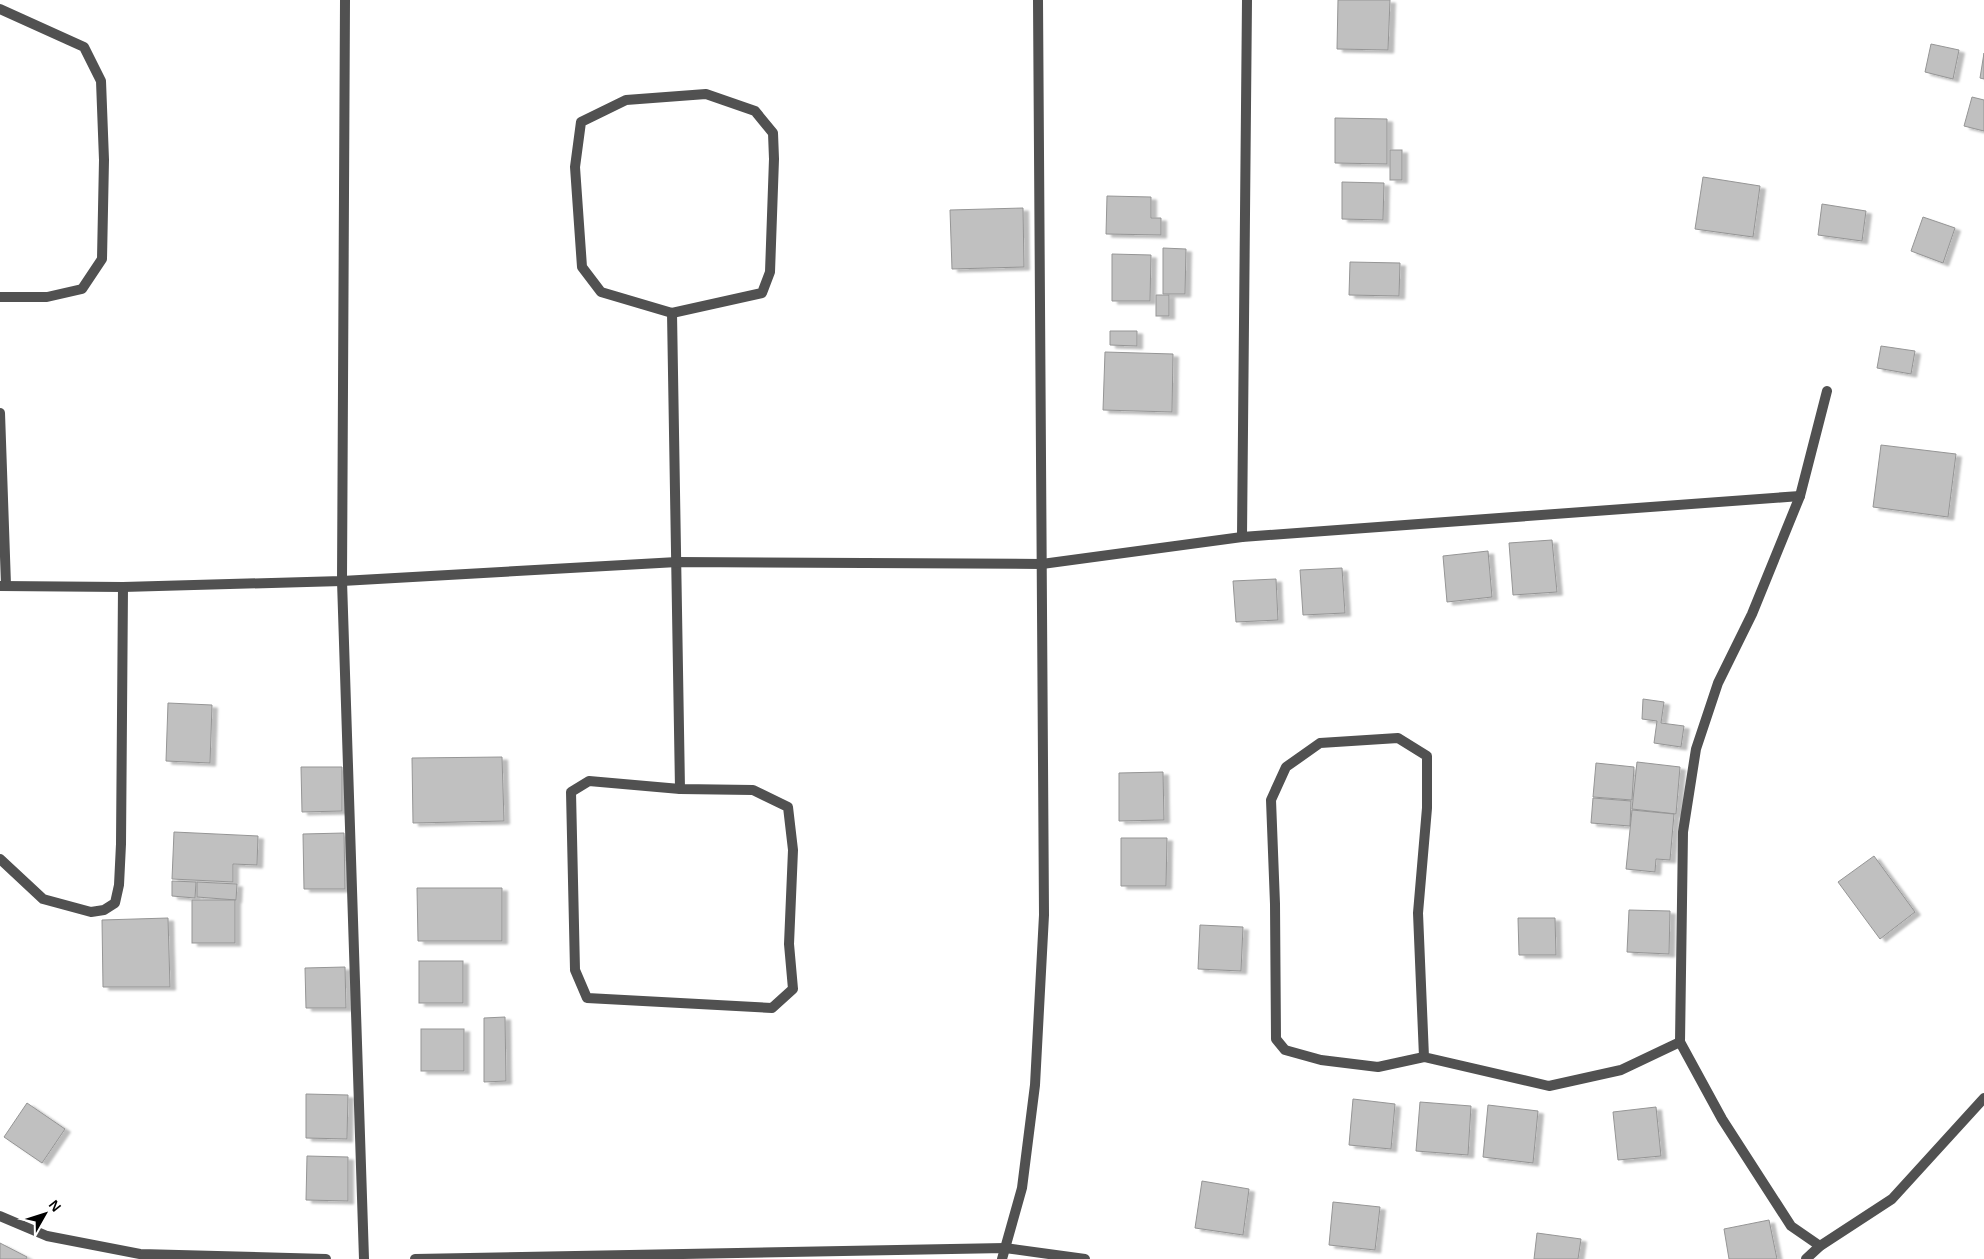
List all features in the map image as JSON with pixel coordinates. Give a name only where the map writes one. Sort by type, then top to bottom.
[{"type":"street","points":[[345,0],[342,581],[364,1259]]},
{"type":"street","points":[[1002,1259],[1022,1188],[1035,1085],[1044,915],[1038,0]]},
{"type":"street","points":[[1242,537],[1247,0]]},
{"type":"street","points":[[0,8],[84,47],[101,81],[104,160],[102,259],[82,289],[48,297],[0,297]]},
{"type":"street","points":[[706,94],[754,111],[773,133],[774,159],[770,272],[762,293],[672,313],[601,292],[582,267],[575,167],[581,122],[626,100],[706,94]]},
{"type":"street","points":[[672,313],[680,789]]},
{"type":"street","points":[[1820,1246],[1791,1226],[1722,1119],[1680,1042],[1683,832],[1696,749],[1718,683],[1752,614],[1800,496],[1827,391]]},
{"type":"street","points":[[0,413],[3,586],[123,587],[342,581],[677,562],[1042,564],[1242,537],[1800,496]]},
{"type":"street","points":[[0,860],[43,899],[91,912],[104,910],[114,903],[119,885],[121,844],[123,587]]},
{"type":"street","points":[[1424,1057],[1418,913],[1427,808],[1427,756],[1398,738],[1320,743],[1286,767],[1271,800],[1275,904],[1276,1039],[1285,1050],[1321,1060],[1378,1067],[1424,1057],[1549,1086],[1621,1070],[1680,1042]]},
{"type":"street","points":[[589,781],[680,789],[753,790],[788,806],[793,850],[789,944],[793,988],[772,1008],[587,998],[575,970],[571,792],[589,781]]},
{"type":"street","points":[[1806,1259],[1820,1246],[1892,1199],[1984,1098]]},
{"type":"street","points":[[0,1216],[47,1236],[140,1254],[326,1259]]},
{"type":"street","points":[[415,1259],[1005,1248],[1085,1259]]},
{"type":"building","points":[[1338,0],[1390,0],[1388,50],[1337,49]]},
{"type":"building","points":[[1931,44],[1959,50],[1953,79],[1925,72]]},
{"type":"building","points":[[1984,53],[1984,79],[1980,78]]},
{"type":"building","points":[[1972,97],[1984,100],[1984,131],[1964,126]]},
{"type":"building","points":[[1335,118],[1387,119],[1387,164],[1335,163]]},
{"type":"building","points":[[1390,150],[1402,150],[1402,180],[1390,180]]},
{"type":"building","points":[[1703,177],[1760,186],[1753,237],[1695,229]]},
{"type":"building","points":[[1342,182],[1384,183],[1383,220],[1342,219]]},
{"type":"building","points":[[1107,196],[1151,197],[1151,218],[1161,218],[1161,235],[1106,234]]},
{"type":"building","points":[[1822,204],[1866,211],[1862,241],[1818,235]]},
{"type":"building","points":[[1023,208],[1024,267],[952,269],[950,210]]},
{"type":"building","points":[[1923,217],[1955,228],[1943,263],[1911,251]]},
{"type":"building","points":[[1163,248],[1186,249],[1185,294],[1163,294]]},
{"type":"building","points":[[1112,254],[1151,255],[1150,301],[1112,301]]},
{"type":"building","points":[[1350,262],[1400,263],[1399,296],[1349,295]]},
{"type":"building","points":[[1156,295],[1169,295],[1169,316],[1156,316]]},
{"type":"building","points":[[1110,331],[1137,331],[1137,346],[1110,345]]},
{"type":"building","points":[[1881,346],[1915,351],[1911,374],[1877,368]]},
{"type":"building","points":[[1105,352],[1173,354],[1172,412],[1103,410]]},
{"type":"building","points":[[1881,445],[1956,454],[1948,517],[1873,507]]},
{"type":"building","points":[[1552,540],[1557,592],[1513,595],[1509,543]]},
{"type":"building","points":[[1488,551],[1492,597],[1447,602],[1443,556]]},
{"type":"building","points":[[1342,568],[1345,613],[1303,615],[1300,570]]},
{"type":"building","points":[[1276,579],[1278,620],[1236,622],[1233,581]]},
{"type":"building","points":[[1643,699],[1664,702],[1661,723],[1684,726],[1681,747],[1654,743],[1657,721],[1642,719]]},
{"type":"building","points":[[168,703],[212,705],[210,763],[166,761]]},
{"type":"building","points":[[502,757],[504,821],[413,823],[412,758]]},
{"type":"building","points":[[1637,762],[1680,767],[1676,814],[1632,809]]},
{"type":"building","points":[[1596,763],[1634,767],[1632,800],[1593,797]]},
{"type":"building","points":[[301,767],[342,767],[342,811],[302,812]]},
{"type":"building","points":[[1163,772],[1164,820],[1119,821],[1119,773]]},
{"type":"building","points":[[1593,798],[1631,801],[1630,826],[1591,823]]},
{"type":"building","points":[[1632,810],[1674,814],[1670,860],[1656,859],[1655,872],[1626,869]]},
{"type":"building","points":[[174,832],[258,836],[257,865],[233,864],[233,882],[172,879]]},
{"type":"building","points":[[344,833],[345,889],[304,889],[303,834]]},
{"type":"building","points":[[1121,838],[1167,838],[1166,886],[1121,886]]},
{"type":"building","points":[[1874,856],[1915,912],[1880,939],[1838,882]]},
{"type":"building","points":[[172,881],[196,882],[195,898],[172,896]]},
{"type":"building","points":[[197,882],[237,884],[236,900],[197,897]]},
{"type":"building","points":[[417,888],[502,888],[502,941],[418,941]]},
{"type":"building","points":[[192,900],[235,900],[235,943],[192,943]]},
{"type":"building","points":[[1629,910],[1670,911],[1669,954],[1627,952]]},
{"type":"building","points":[[168,918],[170,987],[103,987],[102,920]]},
{"type":"building","points":[[1518,918],[1555,918],[1556,955],[1519,955]]},
{"type":"building","points":[[1200,925],[1243,927],[1241,971],[1198,969]]},
{"type":"building","points":[[419,961],[463,961],[463,1003],[419,1003]]},
{"type":"building","points":[[345,967],[346,1008],[306,1008],[305,968]]},
{"type":"building","points":[[505,1017],[506,1081],[484,1082],[484,1018]]},
{"type":"building","points":[[421,1029],[464,1029],[464,1071],[421,1071]]},
{"type":"building","points":[[306,1094],[348,1095],[347,1139],[306,1138]]},
{"type":"building","points":[[1353,1099],[1395,1104],[1391,1149],[1349,1145]]},
{"type":"building","points":[[1420,1102],[1471,1106],[1468,1155],[1416,1151]]},
{"type":"building","points":[[27,1103],[65,1129],[42,1163],[4,1137]]},
{"type":"building","points":[[1488,1105],[1538,1111],[1533,1163],[1483,1157]]},
{"type":"building","points":[[1656,1107],[1661,1156],[1618,1160],[1613,1112]]},
{"type":"building","points":[[307,1156],[348,1157],[348,1201],[306,1200]]},
{"type":"building","points":[[1202,1181],[1249,1189],[1243,1235],[1195,1228]]},
{"type":"building","points":[[1333,1202],[1380,1207],[1375,1250],[1329,1245]]},
{"type":"building","points":[[1769,1220],[1777,1259],[1729,1259],[1724,1229]]},
{"type":"building","points":[[1537,1233],[1581,1239],[1578,1259],[1534,1259]]},
{"type":"building","points":[[0,1243],[27,1257],[26,1259],[0,1259]]}]
